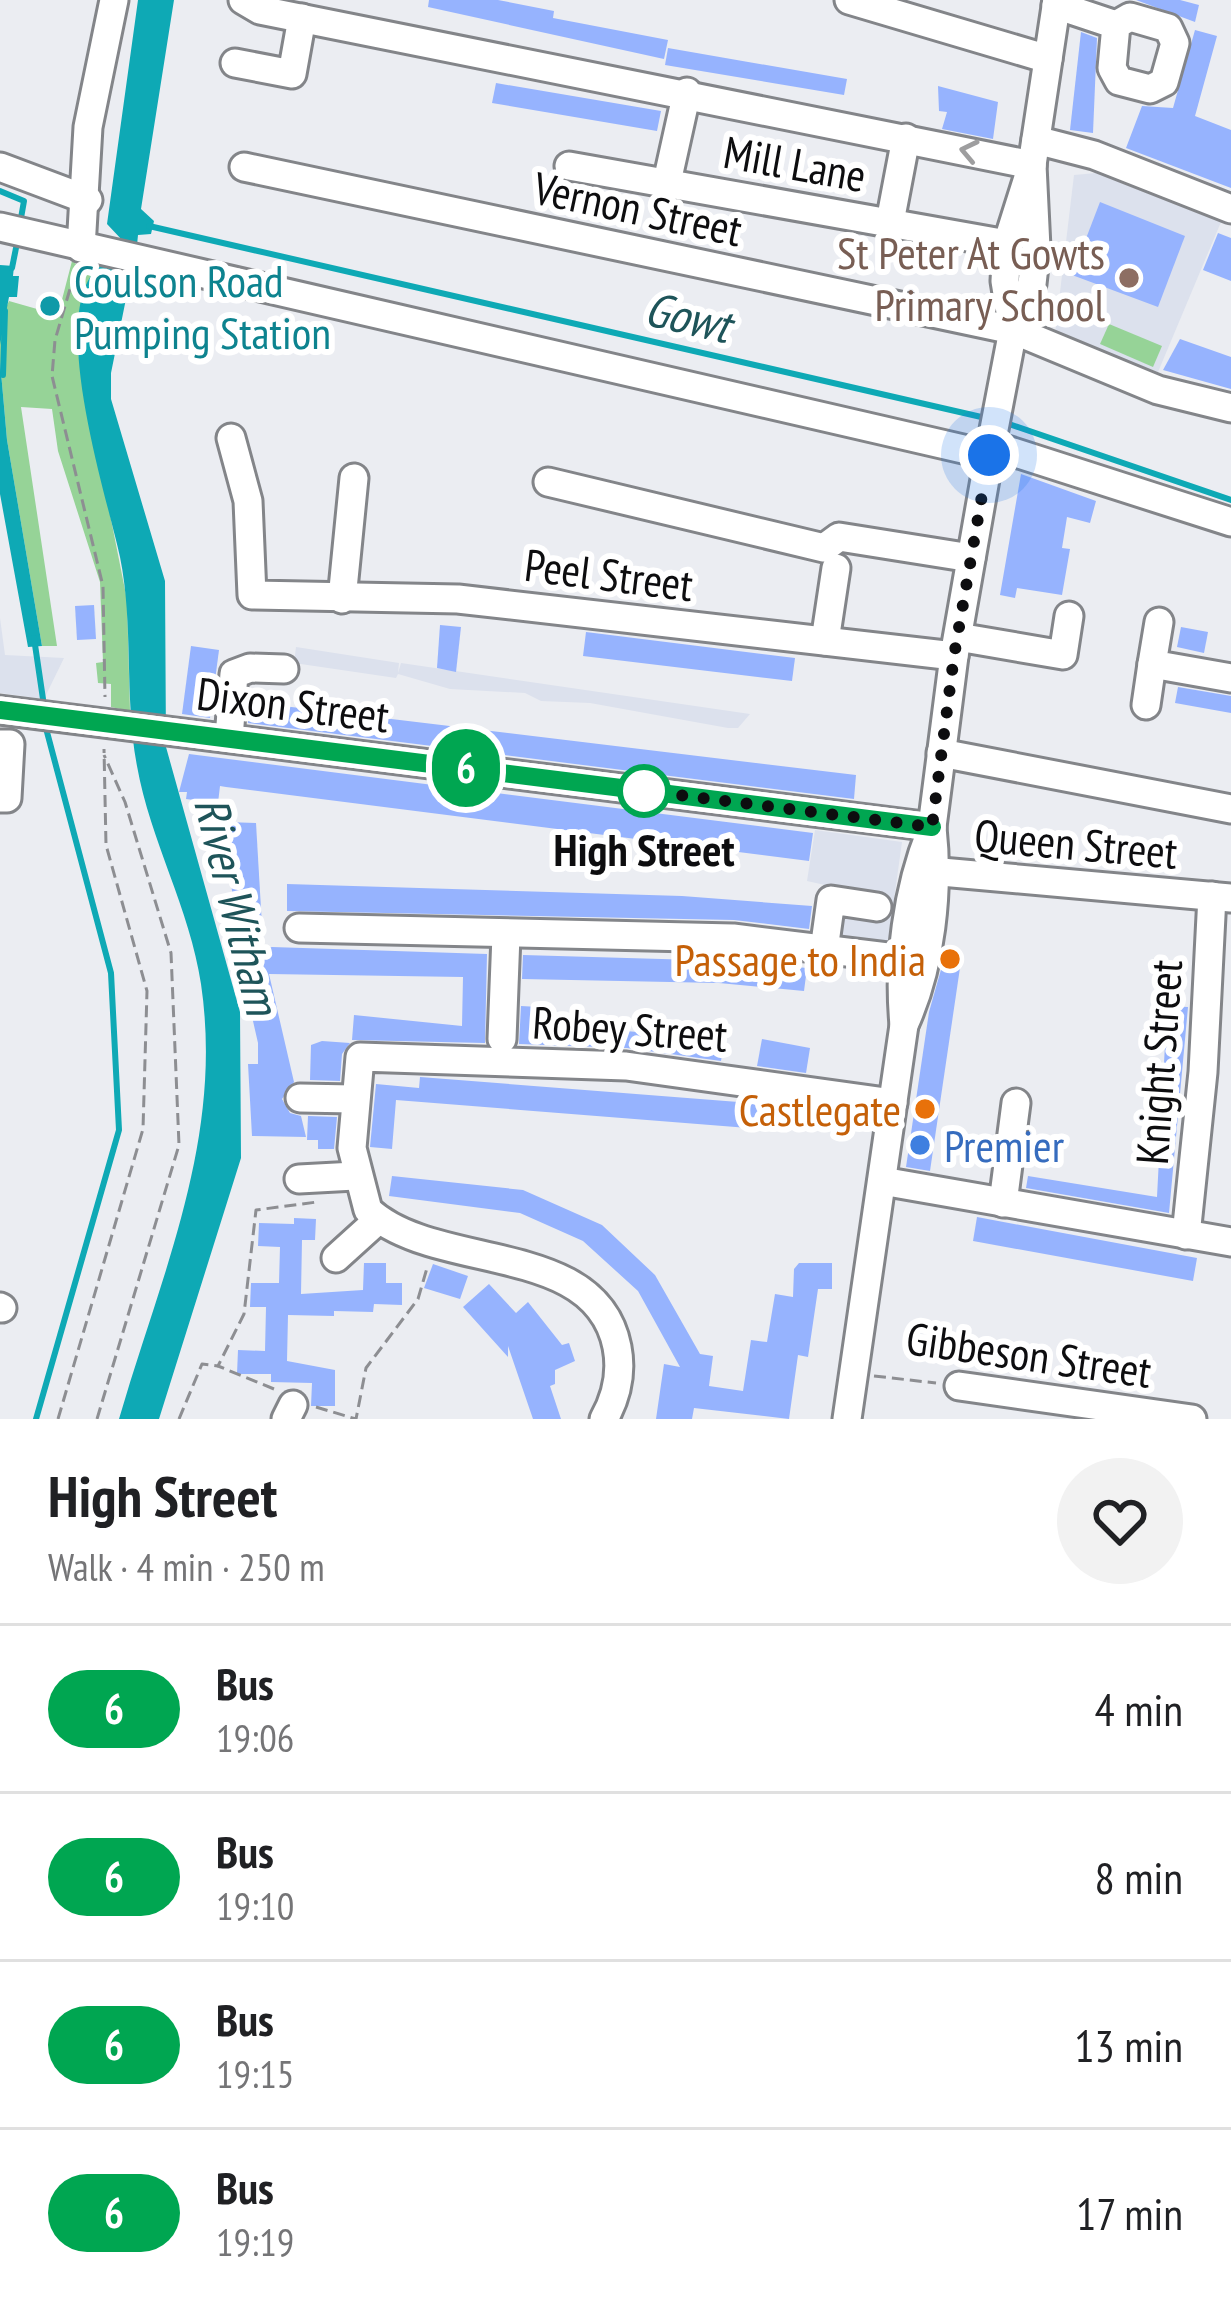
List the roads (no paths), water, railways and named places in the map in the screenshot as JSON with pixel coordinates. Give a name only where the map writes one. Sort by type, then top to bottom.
[{"type":"street","points":[[81,248],[88,193],[88,127],[114,0]]},
{"type":"street","points":[[243,0],[260,10],[906,138],[1094,155],[1231,209]]},
{"type":"street","points":[[849,0],[1048,59]]},
{"type":"street","points":[[1013,330],[1005,281],[1007,244],[1034,152],[1057,3],[1116,25]]},
{"type":"street","points":[[235,63],[292,74],[302,18]]},
{"type":"street","points":[[667,182],[687,92]]},
{"type":"street","points":[[890,222],[906,138]]},
{"type":"street","points":[[904,1024],[919,993],[926,871],[971,558],[1013,330],[1032,284],[1034,152]]},
{"type":"street","name":"Mill Lane","points":[[569,166],[1007,244]]},
{"type":"street","points":[[0,167],[88,193]]},
{"type":"street","name":"Vernon Street","points":[[244,167],[1013,330],[1158,390],[1231,408]]},
{"type":"street","points":[[0,227],[991,446],[1231,521]]},
{"type":"street","name":"Peel Street","points":[[232,438],[248,501],[252,595],[458,599],[825,641],[1063,655],[1069,616]]},
{"type":"street","points":[[342,599],[354,478]]},
{"type":"street","points":[[548,482],[824,548],[838,537],[971,558]]},
{"type":"street","points":[[825,641],[836,568]]},
{"type":"street","points":[[1146,705],[1159,622]]},
{"type":"street","points":[[1152,664],[1231,678]]},
{"type":"street","points":[[229,738],[234,674],[284,669]]},
{"type":"street","name":"Dixon Street","points":[[0,710],[111,716],[182,732],[932,827]]},
{"type":"street","points":[[0,743],[10,744],[7,798],[0,798]]},
{"type":"street","points":[[941,753],[1231,809]]},
{"type":"street","points":[[847,1419],[904,1024],[904,958],[926,871]]},
{"type":"street","name":"Queen Street","points":[[926,871],[1221,897]]},
{"type":"street","name":"Knight Street","points":[[1186,1234],[1217,1073],[1221,897]]},
{"type":"street","points":[[824,950],[831,900],[877,907]]},
{"type":"street","points":[[299,928],[733,938],[904,958]]},
{"type":"street","points":[[502,1039],[506,934]]},
{"type":"street","name":"Robey Street","points":[[353,1109],[360,1057],[626,1066],[893,1103]]},
{"type":"street","points":[[300,1098],[353,1109],[355,1175],[368,1210],[378,1220],[435,1244],[555,1275],[591,1298],[613,1328],[621,1371],[604,1419]]},
{"type":"street","points":[[1003,1203],[1016,1103]]},
{"type":"street","points":[[299,1179],[355,1175]]},
{"type":"street","points":[[881,1181],[1231,1242]]},
{"type":"street","points":[[337,1258],[378,1220]]},
{"type":"street","name":"Gibbeson Street","points":[[958,1386],[1192,1419]]},
{"type":"water","points":[[138,0],[174,0],[141,209],[154,221],[151,234],[138,235],[137,245],[123,241],[107,224]]},
{"type":"water","points":[[0,265],[14,266],[13,276],[19,276],[17,297],[9,297],[0,345]]},
{"type":"water","points":[[101,266],[131,274],[111,373],[111,399],[165,581],[166,747],[240,1012],[241,1158],[159,1419],[119,1419],[184,1206],[204,1097],[206,1042],[196,956],[137,766],[124,583],[85,405],[78,320],[85,287]]},
{"type":"water","points":[[0,361],[7,440],[42,646],[28,647],[0,494]]},
{"type":"waterway","points":[[0,191],[24,201],[21,218]]},
{"type":"waterway","name":"Gowt","points":[[149,226],[990,419]]},
{"type":"waterway","points":[[12,268],[16,248]]},
{"type":"waterway","points":[[3,375],[5,311]]},
{"type":"waterway","name":"Gowt","points":[[1003,422],[1231,500]]},
{"type":"waterway","points":[[34,638],[43,699]]},
{"type":"waterway","points":[[36,1419],[119,1130],[111,973],[47,732]]},
{"type":"place","name":"St Peter At Gowts Primary School","points":[[1129,278]]},
{"type":"place","name":"Coulson Road Pumping Station","points":[[50,306]]},
{"type":"place","name":"High Street","points":[[644,791]]},
{"type":"place","name":"Passage to India","points":[[950,959]]},
{"type":"place","name":"Castlegate","points":[[925,1109]]},
{"type":"place","name":"Premier","points":[[920,1145]]},
{"type":"water label","name":"River Witham","points":[[238,905]]}]
